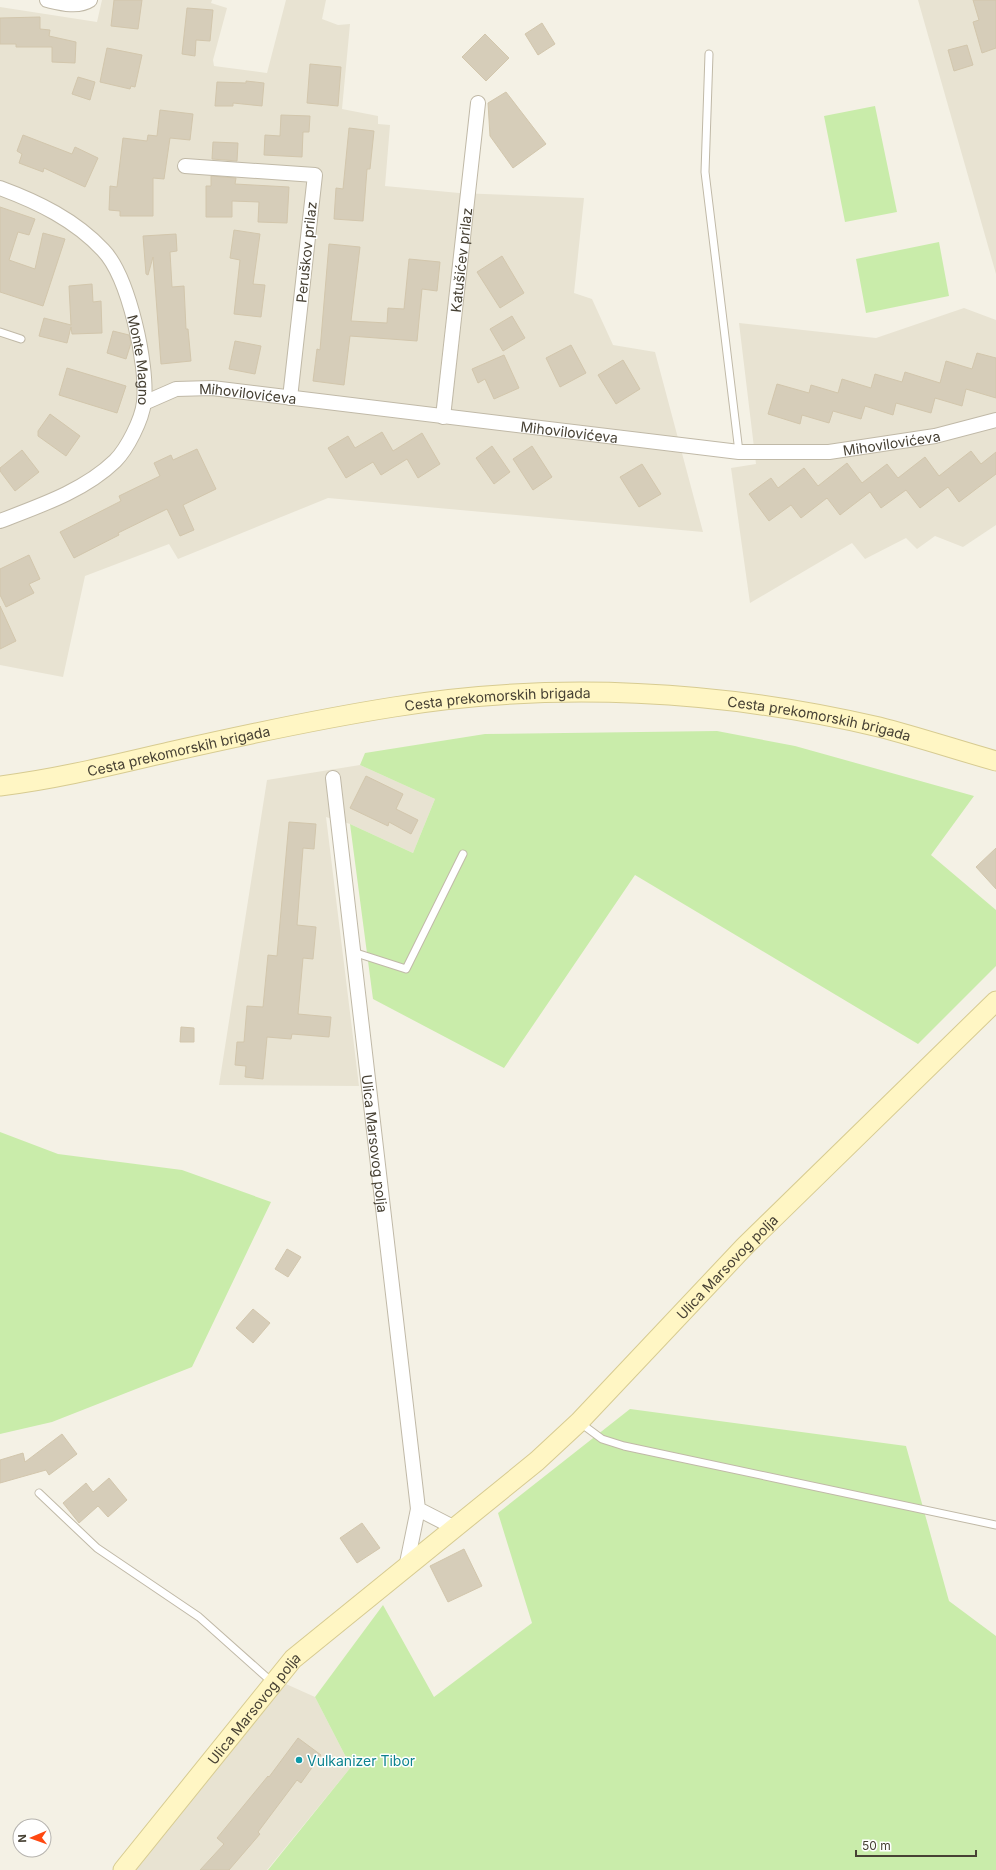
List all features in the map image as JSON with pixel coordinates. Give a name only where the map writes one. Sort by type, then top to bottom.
[{"type":"main road","name":"Cesta prekomorskih brigada","points":[[0,786],[101,768],[310,722],[364,712],[450,700],[536,694],[656,694],[775,707],[880,728],[996,761]]},
{"type":"main road","name":"Ulica Marsovog polja","points":[[123,1870],[293,1659],[537,1461],[579,1422],[745,1246],[996,1001]]},
{"type":"street","points":[[47,0],[69,4],[87,2]]},
{"type":"street","name":"Katušićev prilaz","points":[[443,417],[478,103]]},
{"type":"street","name":"Peruškov prilaz","points":[[185,166],[315,175],[290,398]]},
{"type":"street","name":"Monte Magno","points":[[0,188],[40,204],[65,218],[104,251],[123,286],[134,316],[142,361],[144,403],[133,434],[115,461],[87,482],[54,500],[0,521]]},
{"type":"street","name":"Mihovilovićeva","points":[[144,403],[176,390],[212,388],[739,452],[829,452],[935,436],[996,420]]},
{"type":"street","name":"Ulica Marsovog polja","points":[[333,778],[418,1509],[406,1568]]},
{"type":"street","points":[[418,1509],[455,1528]]},
{"type":"lane","points":[[709,54],[705,172],[739,452]]},
{"type":"lane","points":[[0,332],[21,338]]},
{"type":"lane","points":[[353,952],[406,969],[464,854]]},
{"type":"lane","points":[[579,1422],[602,1440],[624,1446],[996,1524]]},
{"type":"lane","points":[[39,1493],[97,1548],[199,1617],[273,1683]]},
{"type":"shaded area","points":[[102,0],[212,0],[211,3],[227,8],[213,60],[214,66],[267,73],[286,0],[326,0],[322,19],[338,25],[350,24],[342,109],[378,116],[378,124],[390,125],[385,186],[459,193],[584,198],[574,293],[592,299],[613,345],[655,352],[703,532],[328,498],[178,559],[169,544],[85,576],[63,677],[0,665],[0,7],[97,22]]},
{"type":"shaded area","points":[[918,0],[996,0],[996,274]]},
{"type":"shaded area","points":[[964,308],[996,320],[996,525],[963,547],[935,536],[917,549],[906,538],[865,559],[852,543],[750,603],[731,468],[756,464],[739,323],[876,338]]},
{"type":"shaded area","points":[[360,765],[435,799],[413,853],[350,824],[326,817],[359,1086],[219,1085],[267,780]]},
{"type":"shaded area","points":[[286,1684],[315,1697],[351,1767],[267,1870],[136,1870]]},
{"type":"green space","points":[[875,106],[897,212],[845,222],[824,116]]},
{"type":"green space","points":[[939,242],[949,296],[866,313],[856,259]]},
{"type":"green space","points":[[717,731],[795,746],[974,796],[931,855],[996,910],[996,966],[918,1044],[635,875],[504,1068],[373,999],[350,824],[413,853],[435,799],[360,765],[365,753],[485,734]]},
{"type":"green space","points":[[0,1132],[58,1154],[182,1170],[271,1202],[192,1367],[52,1422],[0,1434]]},
{"type":"green space","points":[[630,1409],[906,1446],[949,1601],[996,1636],[996,1870],[268,1870],[351,1767],[315,1697],[383,1605],[434,1697],[532,1623],[498,1513]]},
{"type":"building","points":[[114,0],[142,0],[138,29],[111,26]]},
{"type":"building","points":[[973,0],[996,0],[996,48],[982,53],[973,22],[979,20]]},
{"type":"building","points":[[187,8],[213,10],[210,41],[196,40],[195,56],[182,54]]},
{"type":"building","points":[[40,17],[40,29],[50,30],[49,36],[76,42],[75,63],[52,62],[52,47],[16,47],[16,44],[0,44],[0,18]]},
{"type":"building","points":[[542,23],[555,44],[538,55],[525,34]]},
{"type":"building","points":[[485,34],[509,58],[486,81],[462,57]]},
{"type":"building","points":[[967,45],[973,65],[954,71],[948,50]]},
{"type":"building","points":[[107,48],[142,55],[135,87],[131,86],[130,89],[100,82]]},
{"type":"building","points":[[310,64],[341,67],[338,106],[307,103]]},
{"type":"building","points":[[78,77],[95,82],[90,100],[72,94]]},
{"type":"building","points":[[246,81],[264,83],[262,106],[233,103],[233,106],[215,106],[217,82],[246,83]]},
{"type":"building","points":[[506,92],[546,144],[513,168],[490,136],[488,103]]},
{"type":"building","points":[[160,110],[193,114],[190,140],[170,138],[164,179],[153,178],[153,216],[120,216],[120,211],[109,210],[110,186],[117,187],[123,138],[147,141],[148,135],[157,136]]},
{"type":"building","points":[[281,115],[310,116],[309,132],[303,132],[302,157],[264,155],[265,135],[280,136]]},
{"type":"building","points":[[349,128],[374,131],[370,169],[367,169],[363,221],[334,219],[336,188],[343,189]]},
{"type":"building","points":[[23,135],[72,154],[75,147],[98,158],[85,187],[44,168],[43,172],[19,163],[22,154],[17,151]]},
{"type":"building","points":[[213,142],[238,143],[237,161],[212,159]]},
{"type":"building","points":[[211,176],[236,178],[235,184],[289,187],[287,223],[258,222],[259,202],[232,201],[232,217],[206,217],[206,186],[211,186]]},
{"type":"building","points":[[0,207],[35,219],[29,235],[18,232],[9,260],[35,269],[43,233],[65,239],[43,306],[0,292]]},
{"type":"building","points":[[234,230],[260,234],[253,284],[265,285],[261,317],[234,314],[240,260],[230,258]]},
{"type":"building","points":[[176,234],[177,251],[170,252],[172,287],[184,286],[186,329],[188,329],[191,361],[161,364],[153,257],[148,275],[146,274],[143,236]]},
{"type":"building","points":[[329,244],[360,247],[351,321],[387,323],[388,308],[404,309],[409,259],[440,262],[437,291],[422,289],[417,341],[350,336],[344,385],[313,381],[317,349],[320,350]]},
{"type":"building","points":[[502,256],[524,293],[500,308],[477,272]]},
{"type":"building","points":[[92,284],[93,302],[101,301],[102,333],[72,334],[71,327],[67,343],[39,336],[44,318],[71,325],[69,286]]},
{"type":"building","points":[[512,316],[525,338],[503,351],[490,329]]},
{"type":"building","points":[[113,331],[129,335],[131,343],[126,359],[107,353]]},
{"type":"building","points":[[235,341],[261,346],[255,374],[229,369]]},
{"type":"building","points":[[571,345],[586,373],[560,387],[546,358]]},
{"type":"building","points":[[977,353],[996,358],[996,398],[966,389],[962,406],[935,398],[931,413],[896,403],[893,415],[865,406],[861,419],[833,411],[829,423],[802,415],[800,424],[768,414],[777,384],[809,393],[811,385],[838,393],[842,379],[871,388],[875,374],[902,382],[905,372],[940,383],[946,361],[972,369]]},
{"type":"building","points":[[504,355],[519,388],[494,399],[485,379],[478,383],[472,369]]},
{"type":"building","points":[[623,360],[640,389],[616,404],[598,375]]},
{"type":"building","points":[[67,368],[126,386],[117,413],[59,395]]},
{"type":"building","points":[[50,414],[80,436],[66,456],[38,436],[38,431]]},
{"type":"building","points":[[382,432],[393,451],[422,433],[440,464],[418,478],[407,459],[381,475],[373,462],[346,478],[328,448],[348,436],[355,448]]},
{"type":"building","points":[[492,446],[510,472],[494,484],[476,458]]},
{"type":"building","points":[[532,446],[552,477],[533,490],[513,459]]},
{"type":"building","points":[[197,449],[216,489],[183,505],[194,530],[180,536],[167,509],[118,533],[119,535],[74,558],[60,532],[121,501],[119,496],[160,476],[154,463],[171,455],[173,460]]},
{"type":"building","points":[[22,450],[39,472],[15,491],[0,471],[0,468]]},
{"type":"building","points":[[971,451],[981,464],[996,452],[996,474],[959,502],[948,487],[920,508],[906,490],[881,508],[870,492],[840,515],[827,498],[801,518],[791,505],[769,521],[749,494],[771,478],[778,488],[804,468],[818,486],[847,463],[862,483],[887,464],[898,478],[925,457],[939,476]]},
{"type":"building","points":[[642,464],[661,494],[639,507],[620,477]]},
{"type":"building","points":[[29,555],[40,579],[29,584],[34,593],[6,607],[0,595],[0,569]]},
{"type":"building","points":[[0,606],[16,641],[0,649]]},
{"type":"building","points":[[366,776],[403,794],[396,809],[418,820],[411,834],[389,822],[388,826],[350,808]]},
{"type":"building","points":[[289,822],[316,824],[314,849],[303,848],[297,925],[316,927],[313,959],[303,958],[298,1014],[331,1017],[329,1037],[292,1034],[291,1039],[267,1037],[263,1079],[245,1077],[246,1066],[235,1065],[237,1042],[244,1042],[247,1006],[263,1007],[268,955],[277,956]]},
{"type":"building","points":[[996,848],[996,889],[976,867]]},
{"type":"building","points":[[181,1027],[194,1028],[194,1042],[180,1042]]},
{"type":"building","points":[[287,1249],[301,1257],[288,1277],[275,1269]]},
{"type":"building","points":[[253,1309],[270,1323],[253,1343],[236,1328]]},
{"type":"building","points":[[62,1434],[77,1454],[49,1475],[46,1470],[0,1483],[0,1460],[23,1453],[25,1462]]},
{"type":"building","points":[[109,1478],[127,1500],[108,1517],[98,1506],[79,1523],[63,1503],[86,1483],[93,1492]]},
{"type":"building","points":[[362,1523],[380,1548],[357,1563],[340,1538]]},
{"type":"building","points":[[464,1549],[482,1586],[448,1602],[430,1566]]},
{"type":"building","points":[[298,1738],[321,1755],[301,1783],[297,1780],[258,1832],[260,1834],[229,1870],[200,1870],[224,1844],[217,1838],[268,1776],[269,1777]]},
{"type":"place","name":"Vulkanizer Tibor","points":[[299,1760]]}]
